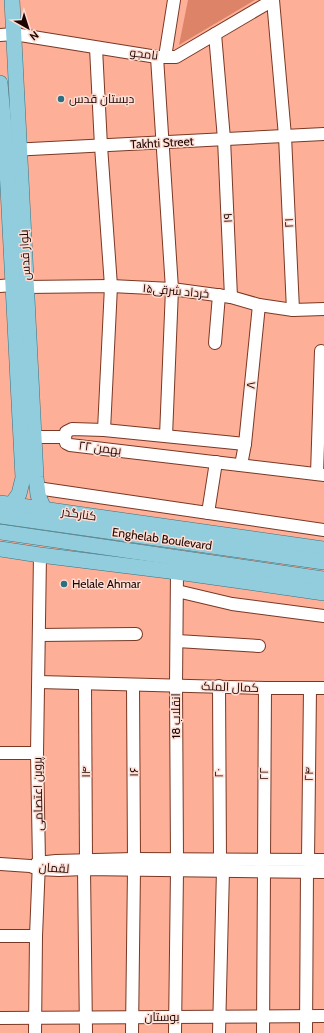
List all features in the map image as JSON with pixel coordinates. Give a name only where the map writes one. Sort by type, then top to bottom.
[{"type":"main road","name":"بلوار قدس","points":[[12,0],[7,34],[13,286],[27,437],[38,495],[44,509]]},
{"type":"main road","name":"بلوار قدس","points":[[0,83],[9,150]]},
{"type":"main road","name":"بلوار قدس","points":[[6,504],[19,494],[23,478],[27,437]]},
{"type":"main road","name":"کنارگذر","points":[[6,504],[44,509],[145,530],[324,549]]},
{"type":"main road","name":"Enghelab Boulevard","points":[[0,516],[145,530],[277,555],[324,562]]},
{"type":"main road","name":"Enghelab Boulevard","points":[[0,532],[324,579]]},
{"type":"main road","points":[[0,548],[40,555],[177,572],[324,593]]},
{"type":"main road","points":[[274,572],[277,555]]},
{"type":"street","points":[[166,436],[172,289],[161,57],[174,0]]},
{"type":"street","name":"نامجو","points":[[7,34],[161,57],[176,57],[273,0]]},
{"type":"street","name":"۲۱","points":[[273,0],[285,136],[293,310]]},
{"type":"street","name":"۱۹","points":[[215,34],[224,139],[231,297]]},
{"type":"street","points":[[96,48],[111,286],[104,430]]},
{"type":"street","name":"Takhti Street","points":[[9,150],[324,134]]},
{"type":"street","name":"۱۵خرداد شرقی","points":[[13,286],[111,286],[172,289],[219,294],[259,305],[293,310],[324,309]]},
{"type":"street","points":[[215,343],[219,294]]},
{"type":"street","name":"۸","points":[[241,465],[245,444],[259,305]]},
{"type":"street","points":[[320,474],[321,351]]},
{"type":"street","name":"۲۲ بهمن","points":[[245,444],[104,430],[72,429],[66,432],[65,437],[66,443],[70,445],[320,474]]},
{"type":"street","points":[[27,437],[65,437]]},
{"type":"street","points":[[208,513],[216,462]]},
{"type":"street","points":[[37,488],[324,530]]},
{"type":"street","name":"پروین اعتصامی","points":[[35,1033],[40,555]]},
{"type":"street","name":"انقلاب 18","points":[[177,572],[177,865]]},
{"type":"street","points":[[177,591],[232,604],[324,616]]},
{"type":"street","points":[[39,635],[136,634]]},
{"type":"street","points":[[177,641],[259,646]]},
{"type":"street","name":"کمال الملک","points":[[39,682],[310,689],[324,688]]},
{"type":"street","name":"۱۴","points":[[85,684],[86,1018]]},
{"type":"street","name":"۱۶","points":[[132,1033],[134,864],[133,685]]},
{"type":"street","name":"۲۰","points":[[219,686],[221,865]]},
{"type":"street","name":"۲۲","points":[[263,1017],[265,688]]},
{"type":"street","name":"۲۴","points":[[306,1033],[310,689]]},
{"type":"street","points":[[0,753],[37,753]]},
{"type":"street","name":"لقمان","points":[[308,866],[324,860]]},
{"type":"street","name":"لقمان","points":[[0,864],[36,866],[134,864],[308,866],[324,872]]},
{"type":"street","points":[[175,1033],[177,865]]},
{"type":"street","points":[[219,1033],[221,865]]},
{"type":"street","points":[[0,936],[36,936]]},
{"type":"street","name":"بوستان","points":[[0,1018],[324,1016]]},
{"type":"street","points":[[263,1017],[263,1033]]},
{"type":"street","points":[[86,1018],[86,1033]]},
{"type":"shaded area","points":[[188,0],[255,0],[179,45]]},
{"type":"place","name":"دبستان قدس","points":[[61,99]]},
{"type":"place","name":"Helale Ahmar","points":[[64,584]]}]
